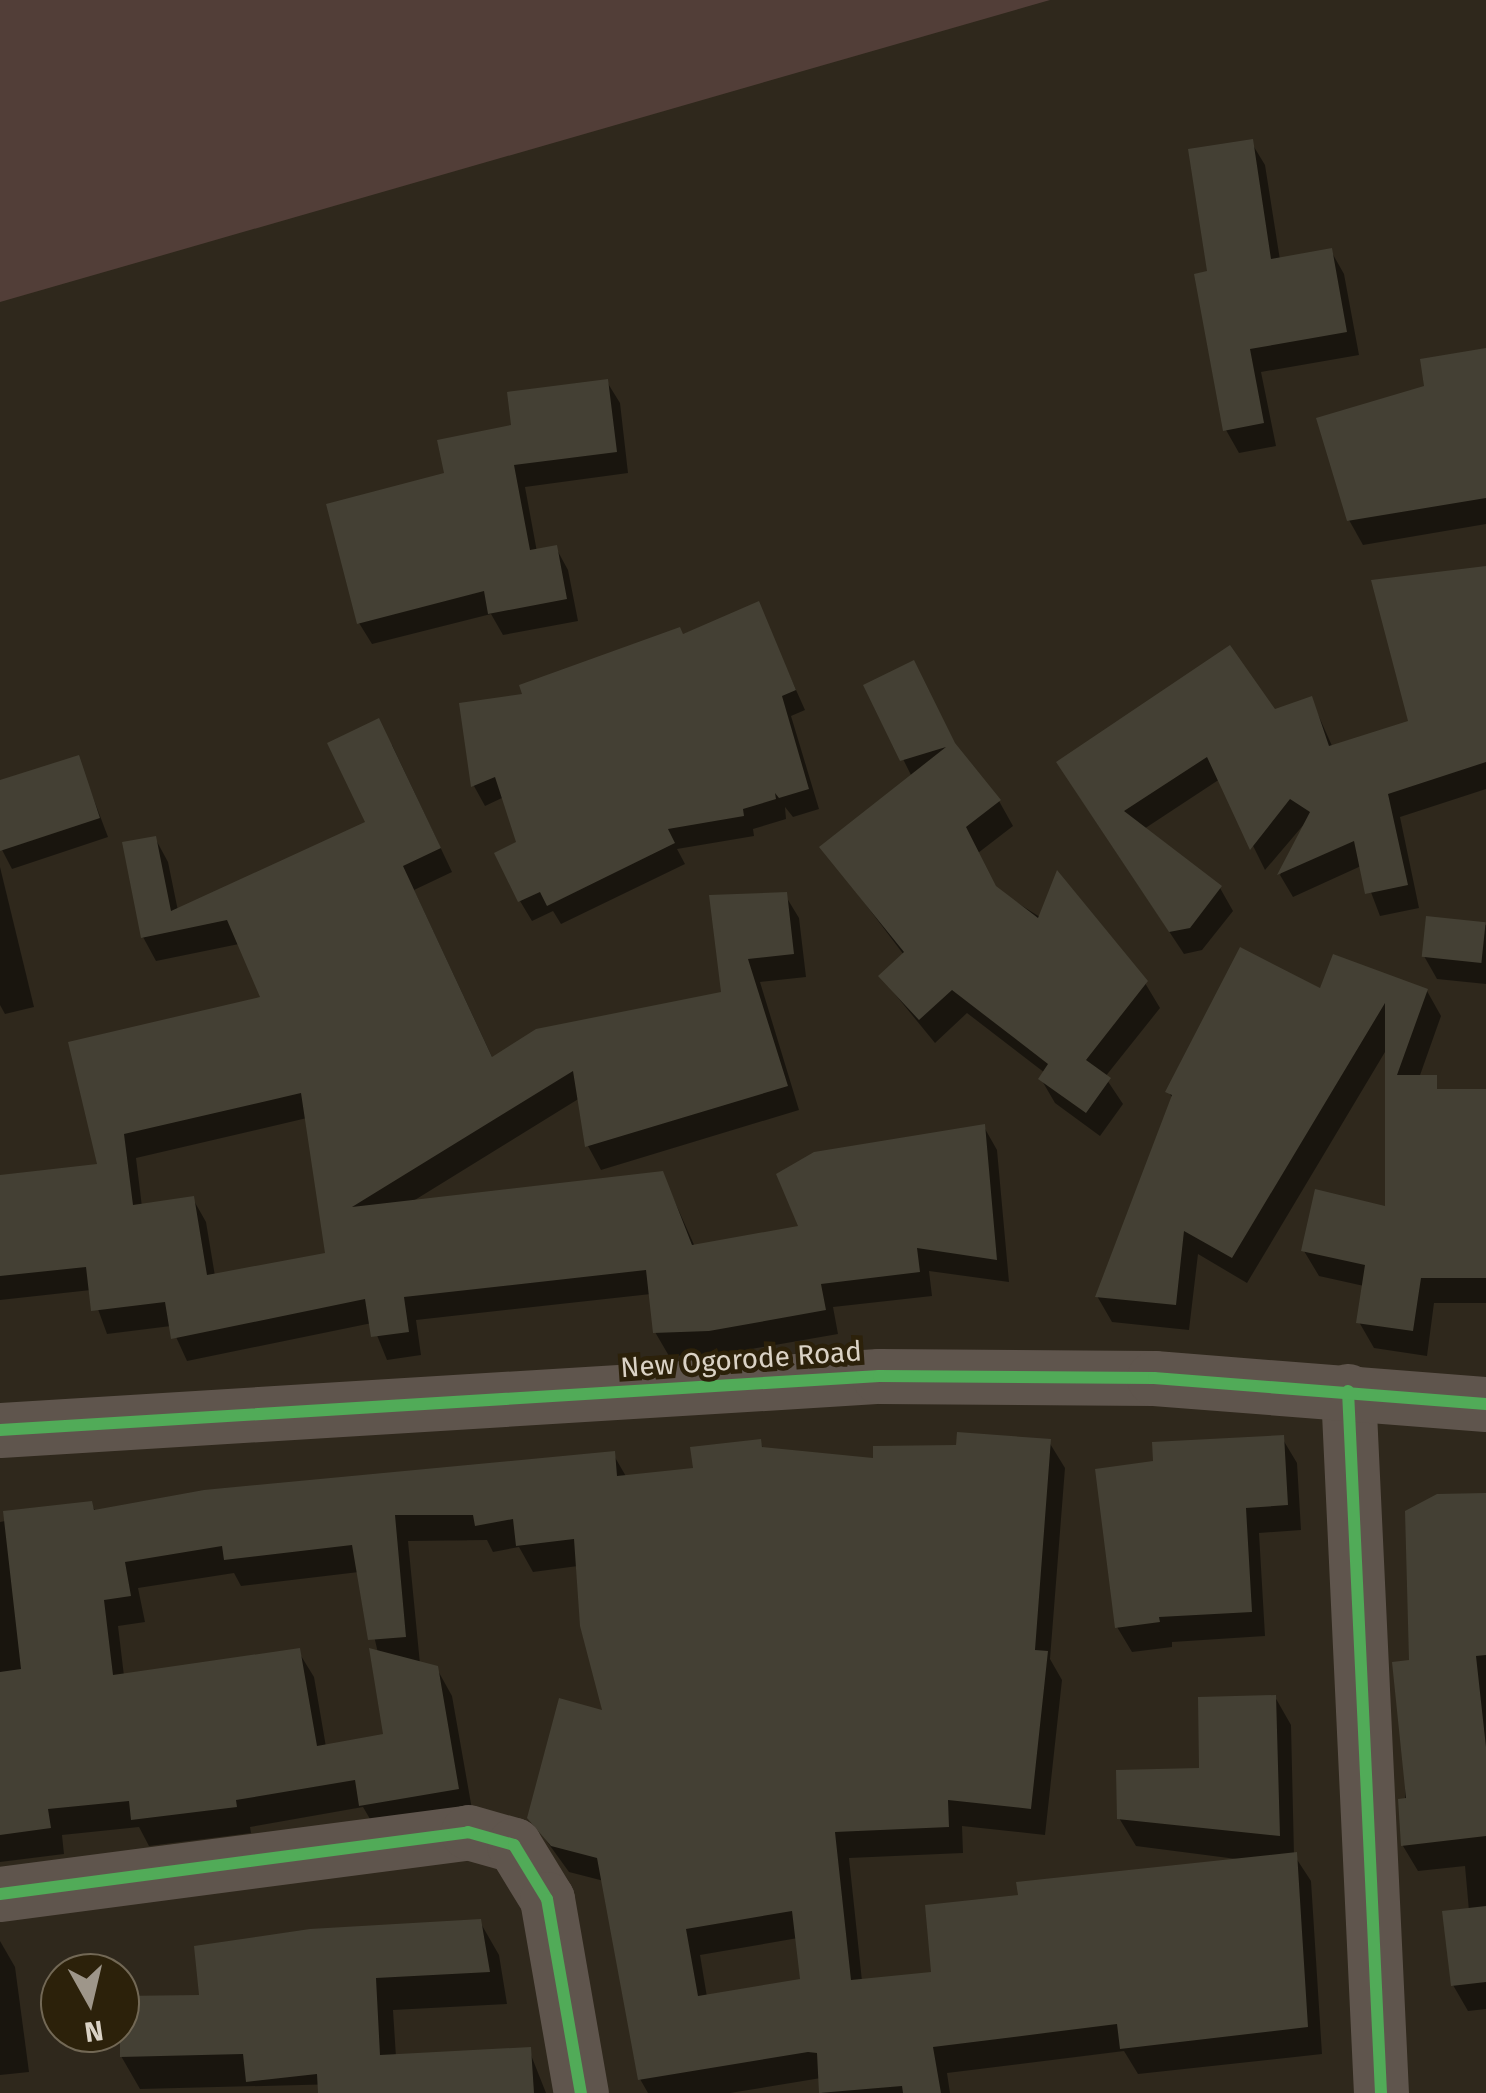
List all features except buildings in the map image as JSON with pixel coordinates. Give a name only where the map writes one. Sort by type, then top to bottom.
[{"type":"street","name":"New Ogorode Road","points":[[0,1430],[880,1376],[1154,1378],[1486,1404]]},
{"type":"street","points":[[1348,1391],[1381,2093]]},
{"type":"street","points":[[0,1894],[468,1832],[514,1845],[546,1899],[580,2093]]},
{"type":"shaded area","points":[[0,0],[1050,0],[0,302]]},
{"type":"cycle path","points":[[0,1430],[879,1376],[1154,1378],[1486,1404]]},
{"type":"cycle path","points":[[1348,1391],[1381,2093]]},
{"type":"cycle path","points":[[0,1894],[468,1832],[514,1845],[547,1899],[581,2093]]}]
